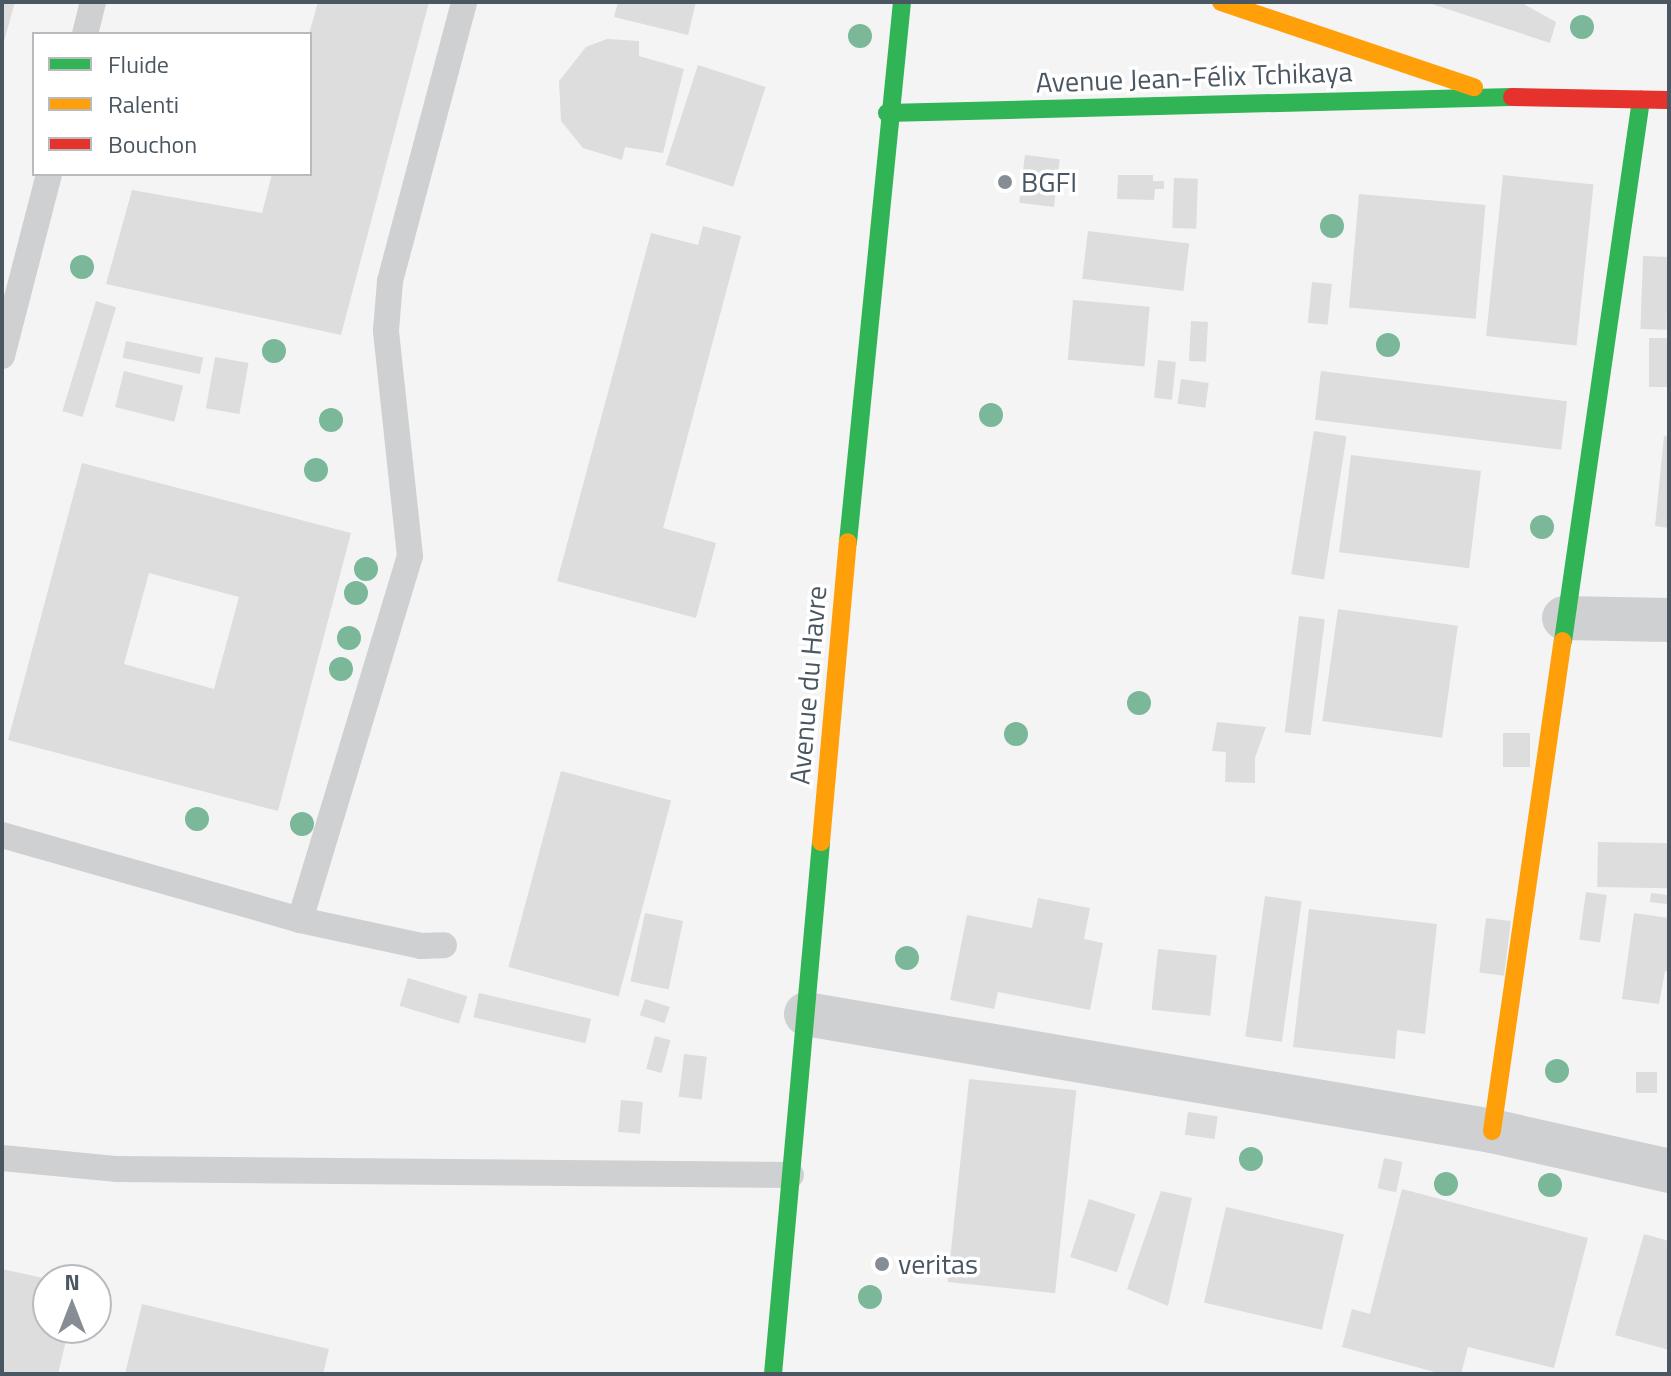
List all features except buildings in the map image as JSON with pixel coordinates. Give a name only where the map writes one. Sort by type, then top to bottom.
[{"type":"street","name":"Avenue du Havre","points":[[773,1374],[887,113],[902,2]]},
{"type":"street","name":"Avenue Jean-Félix Tchikaya","points":[[1221,2],[1503,97]]},
{"type":"street","name":"Avenue Jean-Félix Tchikaya","points":[[887,113],[1503,97],[1669,100]]},
{"type":"street","points":[[1492,1131],[1641,100]]},
{"type":"street","points":[[1564,618],[1669,620]]},
{"type":"street","points":[[806,1014],[1492,1131],[1669,1171]]},
{"type":"lane","points":[[86,32],[93,2]]},
{"type":"lane","points":[[300,920],[410,556],[386,330],[390,281],[464,2]]},
{"type":"lane","points":[[2,356],[48,176]]},
{"type":"lane","points":[[2,835],[300,920],[421,946],[444,945]]},
{"type":"lane","points":[[2,1158],[117,1169],[791,1175]]},
{"type":"traffic: fast","points":[[848,542],[902,2]]},
{"type":"traffic: fast","points":[[887,113],[1512,97]]},
{"type":"traffic: fast","points":[[1563,641],[1641,100]]},
{"type":"traffic: fast","points":[[773,1374],[821,842]]},
{"type":"traffic: slow","points":[[1221,2],[1474,87]]},
{"type":"traffic: slow","points":[[821,842],[848,542]]},
{"type":"traffic: slow","points":[[1492,1131],[1563,641]]},
{"type":"traffic: jam","points":[[1512,97],[1668,100]]},
{"type":"place","name":"BGFI","points":[[1005,182]]},
{"type":"place","name":"veritas","points":[[882,1264]]}]
